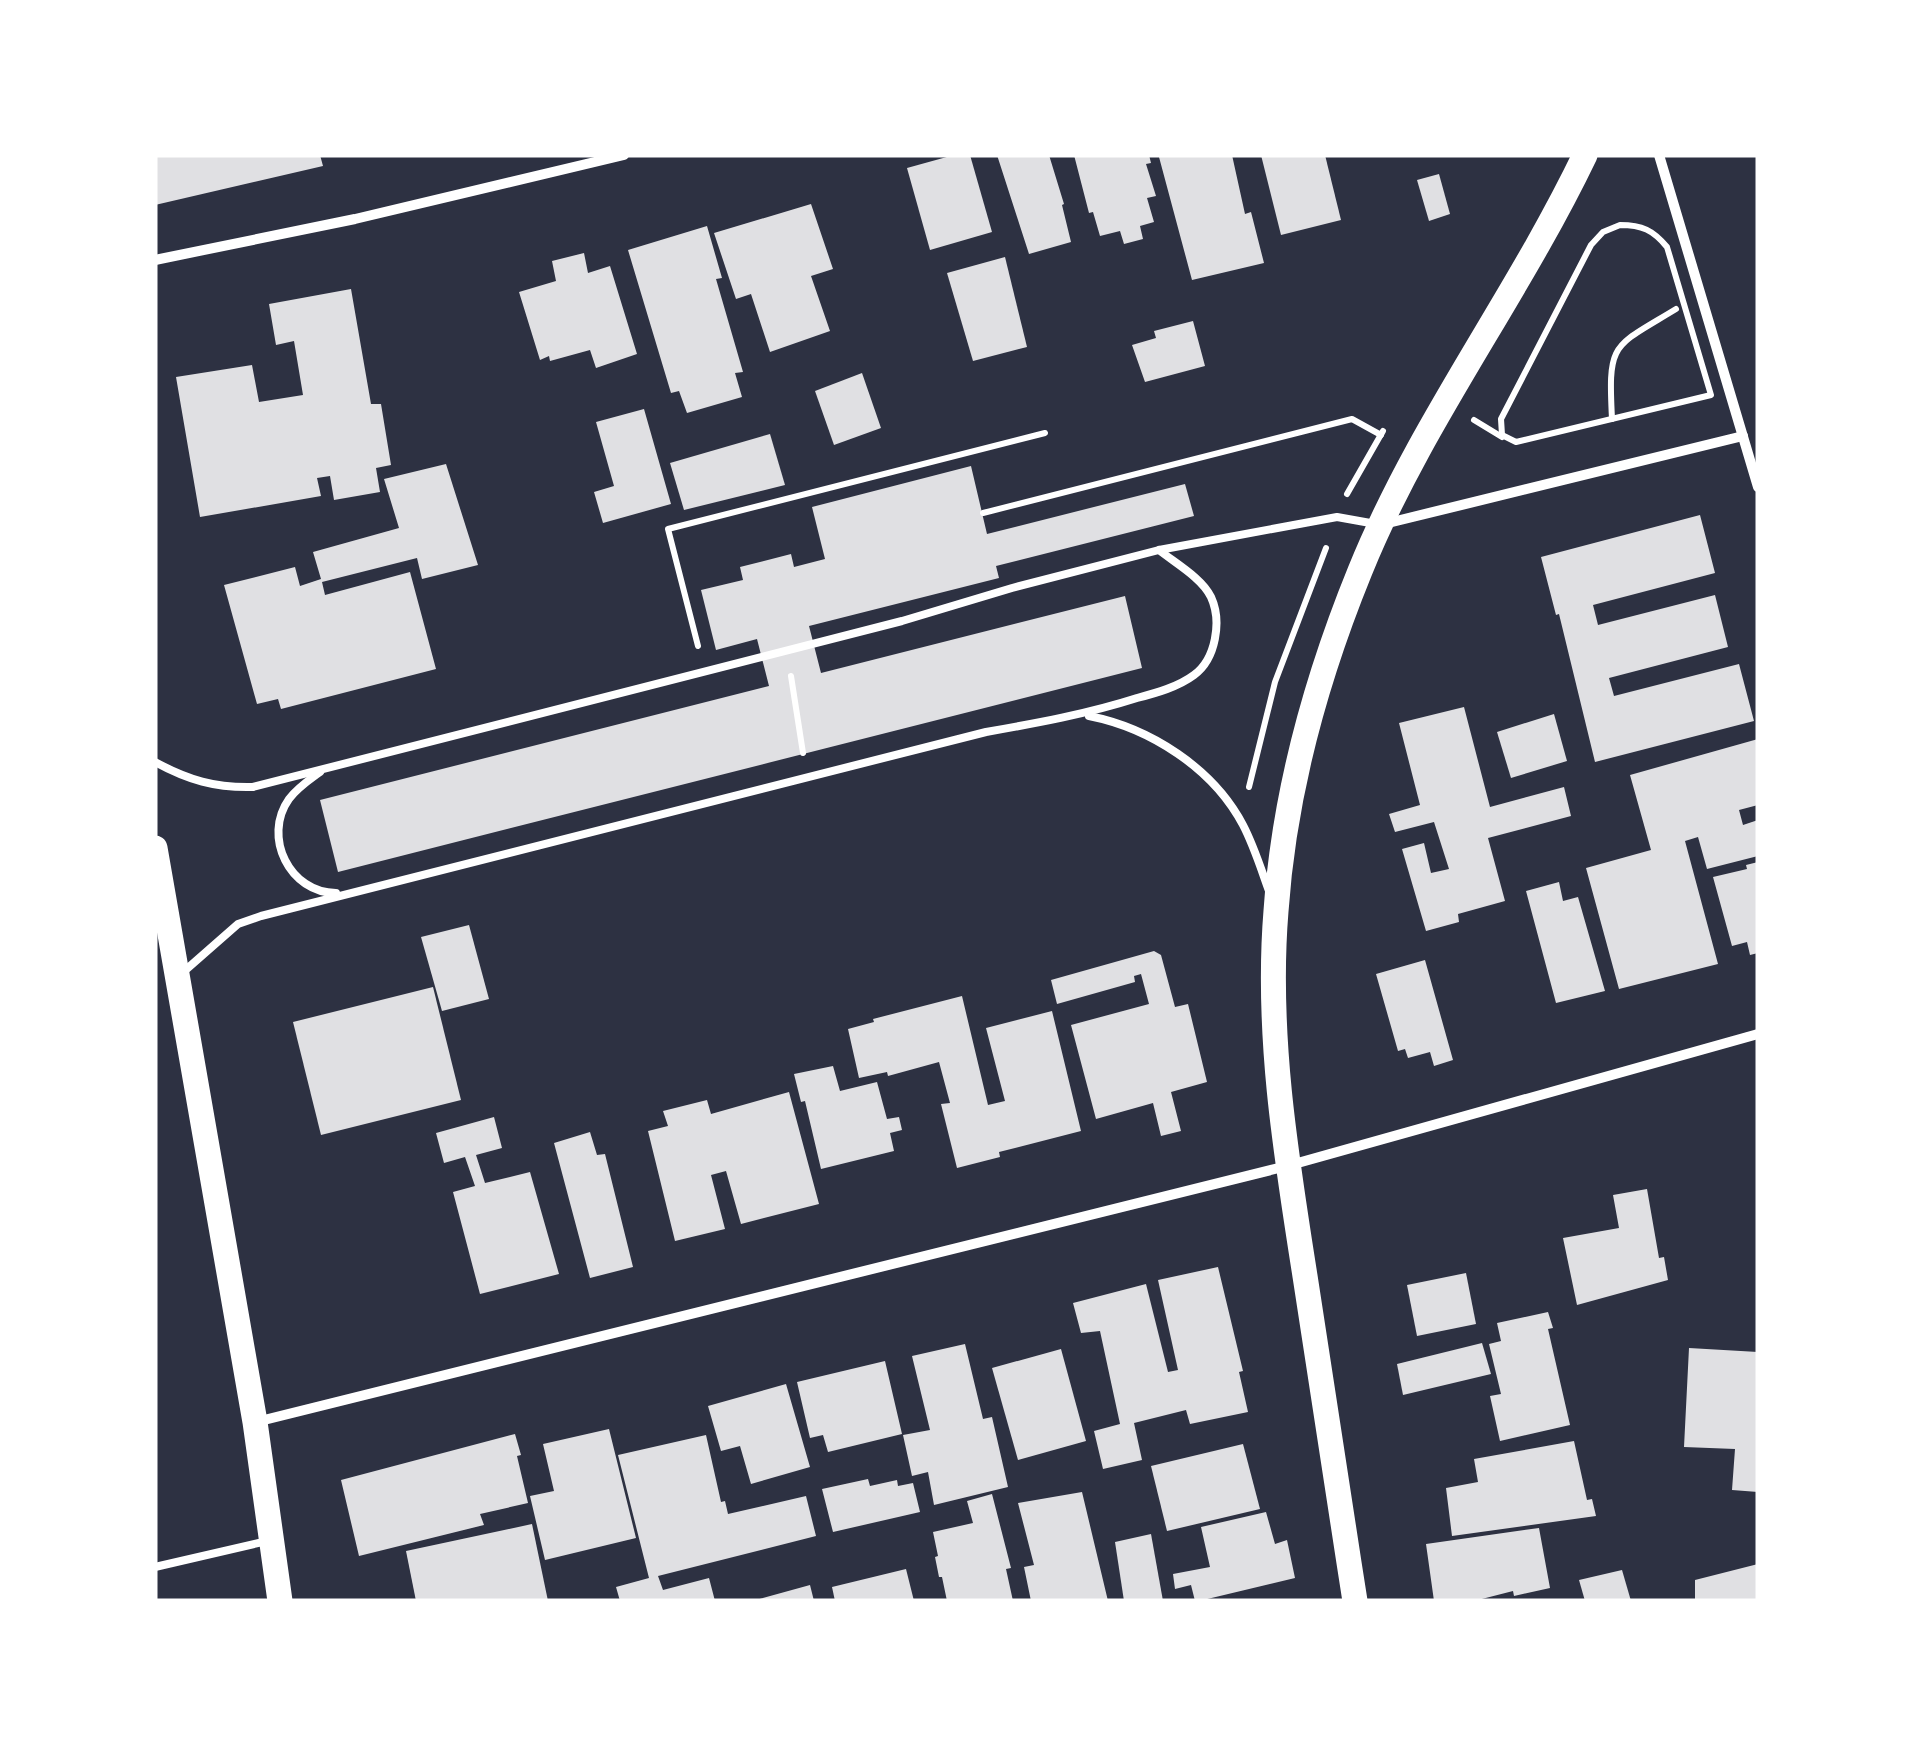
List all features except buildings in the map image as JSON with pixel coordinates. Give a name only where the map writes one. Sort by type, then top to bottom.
[{"type":"main road","points":[[1355,1601],[1288,1166],[1274,1007],[1276,910],[1289,810],[1308,721],[1360,569],[1586,155]]},
{"type":"main road","points":[[155,848],[255,1422],[280,1601]]},
{"type":"street","points":[[155,260],[356,219],[624,155]]},
{"type":"street","points":[[1659,155],[1758,487]]},
{"type":"street","points":[[1382,524],[1742,436]]},
{"type":"street","points":[[255,1422],[1288,1166],[1758,1034]]},
{"type":"lane","points":[[155,762],[186,779],[223,788],[253,786],[1160,550],[1338,517],[1382,524]]},
{"type":"lane","points":[[177,977],[238,924],[986,732],[1084,715],[1165,690],[1194,676],[1207,661],[1214,644],[1215,614],[1210,595],[1160,550]]},
{"type":"lane","points":[[1084,715],[1122,722],[1182,758],[1211,782],[1242,823],[1276,910]]},
{"type":"lane","points":[[323,769],[287,801],[278,826],[280,850],[292,874],[308,886],[324,893],[352,893]]},
{"type":"lane","points":[[155,1567],[271,1540]]},
{"type":"path","points":[[1620,225],[1638,225],[1655,233],[1667,247],[1684,304],[1711,395],[1516,442],[1502,435],[1499,426],[1591,245],[1603,232],[1620,225]]},
{"type":"path","points":[[1612,420],[1609,370],[1614,355],[1623,341],[1684,304]]},
{"type":"path","points":[[983,514],[1352,418],[1381,435]]},
{"type":"path","points":[[698,646],[668,528],[1045,433]]},
{"type":"path","points":[[787,650],[807,777]]}]
